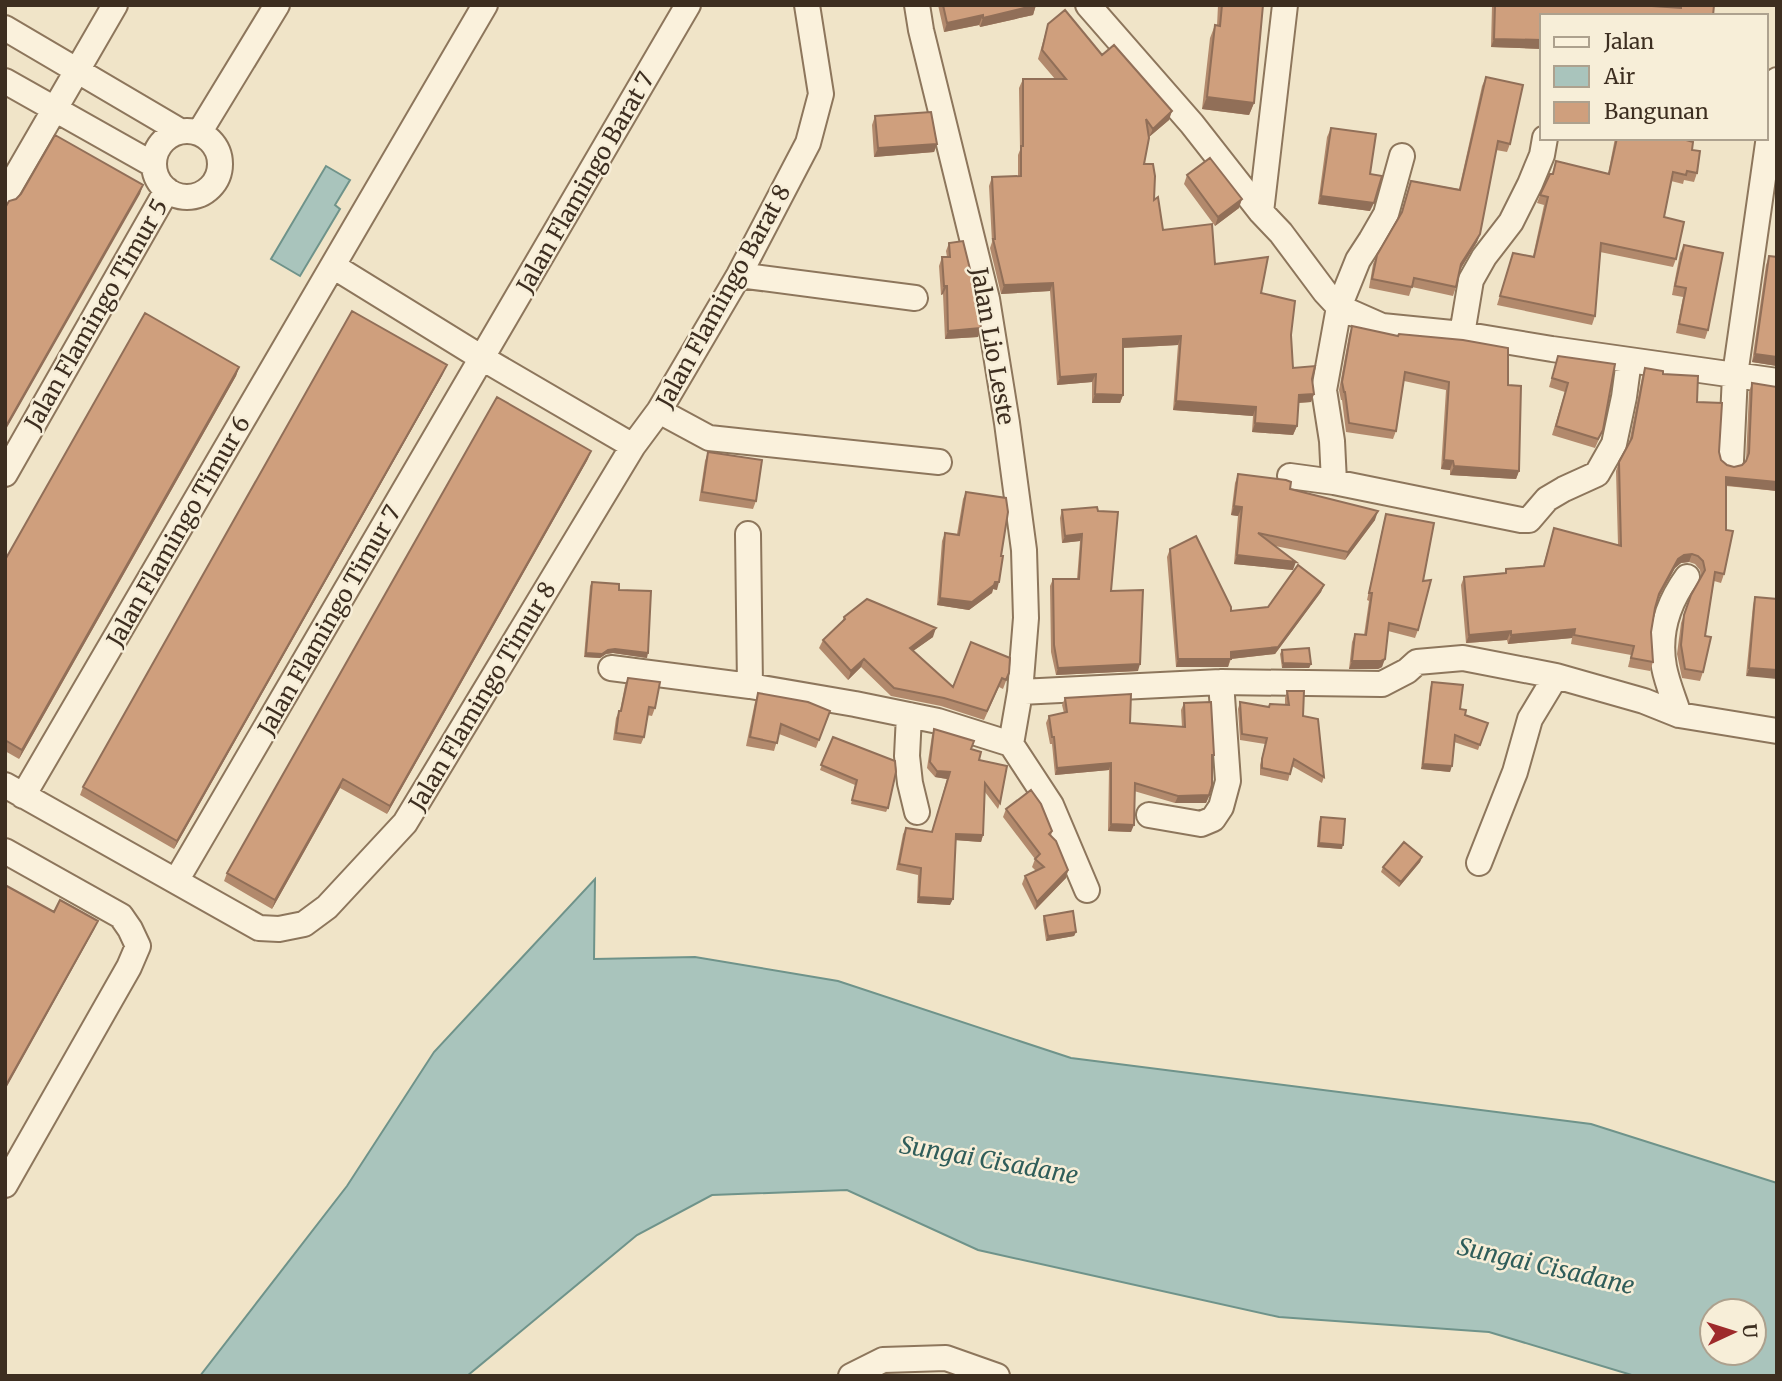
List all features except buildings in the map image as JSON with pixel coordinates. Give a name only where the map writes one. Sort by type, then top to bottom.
[{"type":"street","points":[[5,195],[115,5]]},
{"type":"street","points":[[5,28],[77,71],[189,132],[207,138],[214,144],[220,162],[215,180],[202,193],[184,197],[167,190],[160,183],[154,165],[158,147],[172,135],[189,132],[277,5]]},
{"type":"street","name":"Jalan Flamingo Timur 6","points":[[14,791],[333,265],[485,5]]},
{"type":"street","name":"Jalan Flamingo Barat 7","points":[[482,358],[688,5]]},
{"type":"street","name":"Jalan Flamingo Barat 8","points":[[633,446],[659,411],[738,275],[808,143],[821,94],[807,5]]},
{"type":"street","name":"Jalan Lio Leste","points":[[917,5],[987,299],[1006,411],[1024,550],[1026,618],[1020,692],[1011,744]]},
{"type":"street","points":[[1261,212],[1285,5]]},
{"type":"street","points":[[1090,6],[1192,124],[1339,307],[1382,326],[1462,334],[1777,381]]},
{"type":"street","points":[[5,80],[154,165]]},
{"type":"street","points":[[1731,461],[1735,375],[1777,80]]},
{"type":"street","points":[[1462,334],[1471,280],[1484,257],[1511,222],[1542,155],[1545,140]]},
{"type":"street","points":[[1334,482],[1332,442],[1324,390],[1339,307],[1358,260],[1386,214],[1402,156]]},
{"type":"street","name":"Jalan Flamingo Timur 5","points":[[5,474],[167,190]]},
{"type":"street","points":[[333,265],[482,358],[633,446]]},
{"type":"street","points":[[738,275],[915,298]]},
{"type":"street","name":"Jalan Flamingo Timur 7","points":[[176,881],[482,358]]},
{"type":"street","points":[[1290,476],[1529,520],[1547,499],[1597,474],[1614,444],[1629,360]]},
{"type":"street","points":[[659,411],[709,438],[939,462]]},
{"type":"street","name":"Jalan Flamingo Timur 8","points":[[176,881],[259,928],[279,929],[304,924],[327,907],[405,823],[633,446]]},
{"type":"street","points":[[748,534],[750,686]]},
{"type":"street","points":[[1679,715],[1664,666],[1663,634],[1668,609],[1687,577]]},
{"type":"street","points":[[1020,692],[1222,682],[1382,684],[1407,671],[1417,662],[1463,659],[1556,676],[1644,701],[1679,715],[1777,731]]},
{"type":"street","points":[[611,668],[750,686],[855,704],[939,721],[1011,744],[1051,805],[1087,890]]},
{"type":"street","points":[[1479,863],[1515,772],[1530,719],[1556,676]]},
{"type":"street","points":[[1149,815],[1201,824],[1213,819],[1221,807],[1228,781],[1222,682]]},
{"type":"street","points":[[909,715],[909,783],[917,811]]},
{"type":"street","points":[[14,791],[176,881]]},
{"type":"street","points":[[5,851],[121,916],[138,946],[130,967],[5,1185]]},
{"type":"street","points":[[851,1376],[883,1360],[952,1367],[997,1376]]},
{"type":"water","points":[[326,166],[350,180],[335,205],[340,209],[300,276],[271,259]]},
{"type":"water","name":"Sungai Cisadane","points":[[595,879],[594,959],[695,957],[838,981],[1071,1058],[1591,1124],[1777,1183],[1777,1376],[1635,1376],[1489,1332],[1279,1317],[978,1250],[847,1190],[712,1195],[637,1235],[467,1376],[200,1376],[347,1186],[434,1052]]}]
